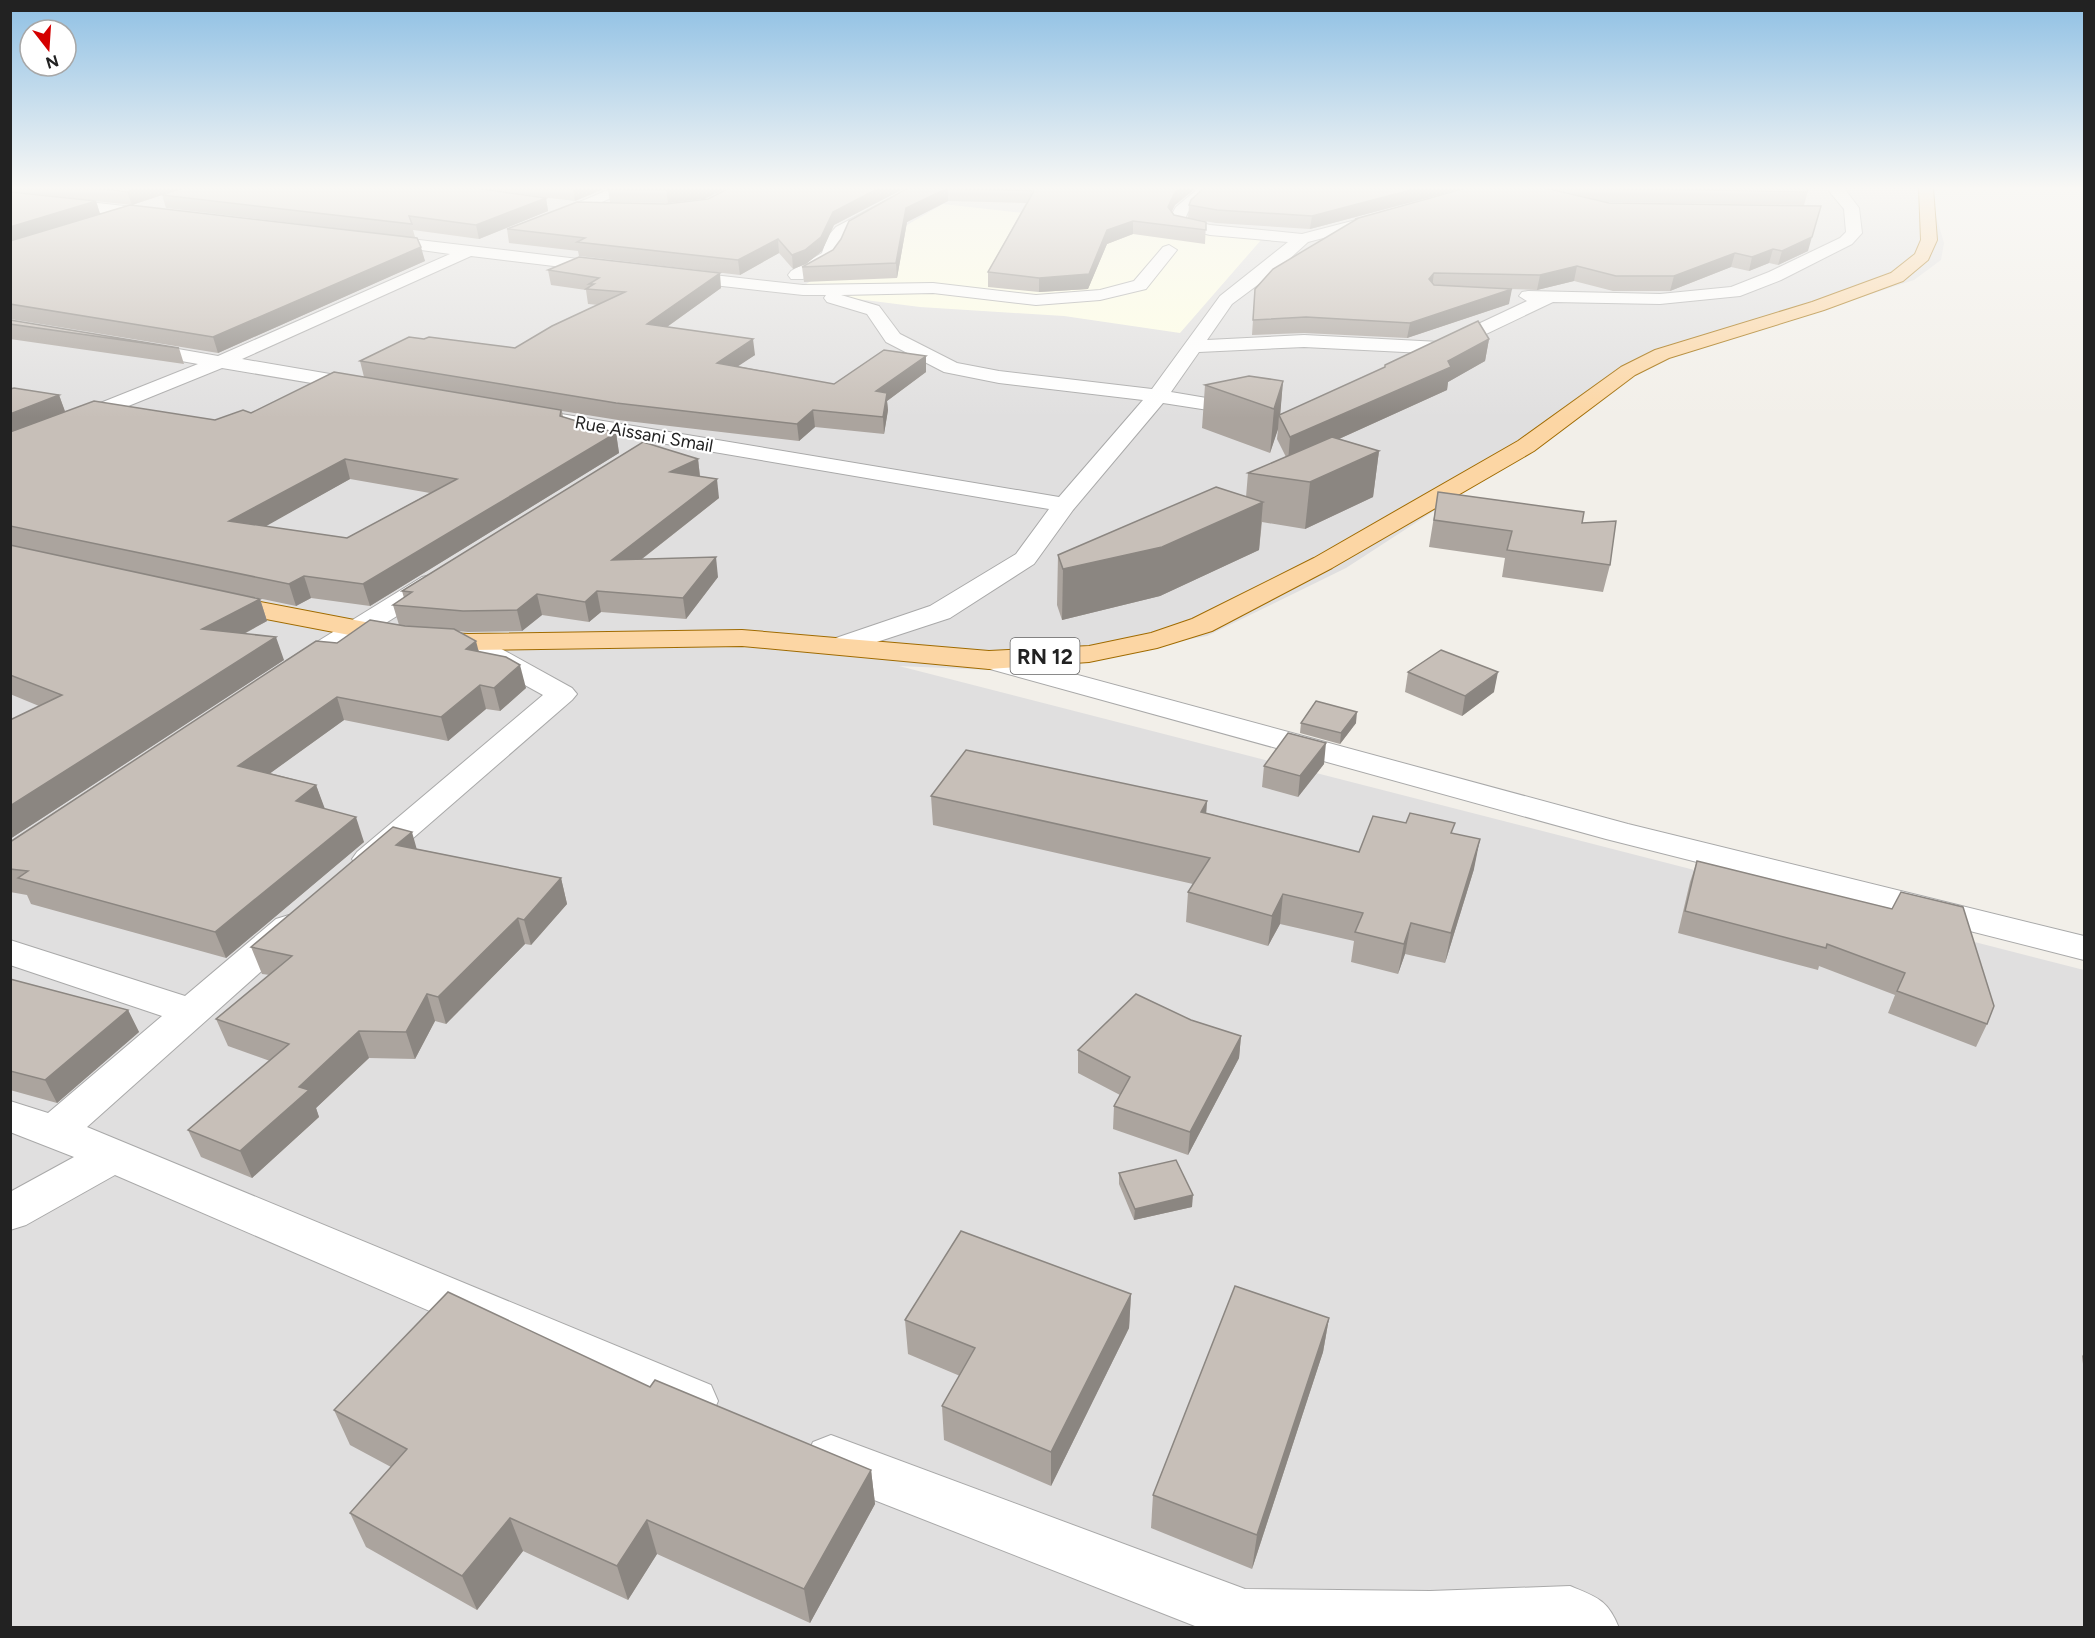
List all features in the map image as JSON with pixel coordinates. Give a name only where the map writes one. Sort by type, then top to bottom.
[{"type":"main road","name":"RN 12","points":[[196,597],[412,639],[468,642],[742,638],[990,660],[1089,654],[1157,640],[1202,625],[1323,563],[1526,446],[1628,371],[1662,354],[1818,306],[1897,277],[1912,264]]},
{"type":"street","points":[[10,447],[220,362],[439,264]]},
{"type":"street","points":[[588,264],[633,270]]},
{"type":"street","points":[[771,287],[817,264]]},
{"type":"street","points":[[667,274],[803,290],[933,288],[1036,300],[1100,295],[1140,285],[1157,264]]},
{"type":"street","points":[[840,646],[940,612],[1024,559],[1065,506],[1158,396],[1226,300],[1273,264]]},
{"type":"street","points":[[1516,296],[1660,300],[1734,292],[1798,264]]},
{"type":"street","points":[[803,290],[873,310],[893,338],[951,368],[999,377],[1158,396],[1271,413]]},
{"type":"street","points":[[1410,365],[1549,297]]},
{"type":"street","points":[[1192,347],[1304,341],[1444,348]]},
{"type":"street","points":[[115,344],[384,390]]},
{"type":"street","name":"Rue Aissani Smail","points":[[524,413],[1065,506]]},
{"type":"street","points":[[634,456],[664,437]]},
{"type":"street","points":[[276,680],[456,568]]},
{"type":"street","points":[[344,880],[562,694],[468,642]]},
{"type":"street","points":[[990,660],[1618,832],[2085,948]]},
{"type":"street","points":[[55,1131],[317,903]]},
{"type":"street","points":[[10,952],[190,1012]]},
{"type":"street","points":[[10,1116],[55,1131],[731,1417]]},
{"type":"street","points":[[10,1213],[112,1156]]},
{"type":"street","points":[[787,1440],[875,1478],[1245,1617],[1430,1619],[1570,1614],[1591,1628]]},
{"type":"shaded area","points":[[11,264],[1935,264],[1914,280],[1822,310],[1692,347],[1632,373],[1537,444],[1346,568],[1207,636],[1012,671],[899,666],[2084,970],[2084,1627],[11,1628]]},
{"type":"shaded area","points":[[839,264],[1240,264],[1180,333],[1064,316],[920,307],[794,291]]},
{"type":"building","points":[[10,264],[381,264],[213,337],[10,304]]},
{"type":"building","points":[[561,264],[645,264],[720,273],[647,324],[753,339],[717,363],[834,384],[884,350],[926,356],[876,391],[887,393],[883,417],[813,410],[797,424],[616,403],[360,361],[409,337],[424,339],[429,337],[515,348],[552,326],[625,292],[586,289],[594,284],[589,284],[599,278],[548,270]]},
{"type":"building","points":[[807,264],[862,264],[802,267]]},
{"type":"building","points":[[992,264],[1093,264],[1089,274],[1039,278],[988,272]]},
{"type":"building","points":[[1281,264],[1705,264],[1674,276],[1616,276],[1577,266],[1540,275],[1434,273],[1429,279],[1434,285],[1512,289],[1410,323],[1306,317],[1253,320],[1255,289],[1273,269]]},
{"type":"building","points":[[10,320],[179,348],[10,324]]},
{"type":"building","points":[[1478,321],[1489,339],[1448,361],[1451,367],[1290,437],[1279,415],[1385,367]]},
{"type":"building","points":[[334,372],[561,410],[560,416],[616,433],[363,584],[304,576],[289,584],[10,526],[10,432],[94,401],[215,420],[243,410],[251,413]],"holes":[[[345,459],[457,479],[347,538],[229,521]]]},
{"type":"building","points":[[1249,376],[1283,381],[1274,409],[1205,385]]},
{"type":"building","points":[[10,389],[59,395],[10,414]]},
{"type":"building","points":[[1332,437],[1379,451],[1310,482],[1248,473]]},
{"type":"building","points":[[643,442],[698,459],[670,472],[717,479],[612,560],[716,557],[683,598],[597,591],[585,602],[537,594],[517,610],[463,611],[393,605],[412,592],[402,591]]},
{"type":"building","points":[[1216,487],[1263,502],[1162,547],[1063,569],[1058,555]]},
{"type":"building","points":[[1438,492],[1584,512],[1582,523],[1616,521],[1610,565],[1507,550],[1512,531],[1434,520]]},
{"type":"building","points":[[10,545],[260,599],[202,629],[276,637],[10,806],[10,720],[62,695],[10,675]]},
{"type":"building","points":[[370,620],[405,626],[454,629],[476,641],[466,649],[506,657],[520,665],[494,688],[480,685],[441,717],[337,697],[238,766],[316,785],[296,801],[356,817],[215,932],[18,878],[28,871],[10,869],[10,842],[316,641],[337,643]]},
{"type":"building","points":[[1441,650],[1498,672],[1465,696],[1408,672]]},
{"type":"building","points":[[1316,701],[1357,712],[1341,733],[1301,723]]},
{"type":"building","points":[[1288,733],[1326,743],[1300,776],[1264,766]]},
{"type":"building","points":[[966,750],[1207,801],[1201,812],[1359,852],[1373,816],[1406,823],[1410,813],[1455,823],[1451,833],[1480,839],[1451,933],[1411,923],[1404,944],[1355,932],[1363,913],[1283,894],[1272,916],[1188,892],[1210,858],[931,796]]},
{"type":"building","points":[[393,827],[412,832],[396,845],[561,878],[524,920],[518,918],[438,997],[427,994],[406,1032],[359,1031],[299,1087],[309,1090],[240,1151],[188,1130],[289,1044],[216,1019],[292,956],[251,947]]},
{"type":"building","points":[[1697,861],[1892,909],[1901,892],[1963,907],[1994,1006],[1987,1024],[1897,991],[1905,973],[1827,944],[1826,948],[1685,911]]},
{"type":"building","points":[[10,979],[128,1010],[45,1080],[10,1071]]},
{"type":"building","points":[[1136,994],[1191,1020],[1241,1036],[1190,1132],[1114,1106],[1130,1077],[1078,1050]]},
{"type":"building","points":[[1176,1160],[1193,1195],[1135,1209],[1119,1173]]},
{"type":"building","points":[[961,1231],[1131,1294],[1051,1452],[942,1406],[975,1348],[905,1320]]},
{"type":"building","points":[[1235,1286],[1329,1318],[1257,1535],[1153,1495]]},
{"type":"building","points":[[448,1292],[650,1387],[655,1380],[871,1470],[804,1589],[647,1520],[617,1566],[510,1518],[462,1576],[350,1513],[407,1449],[334,1410]]}]
